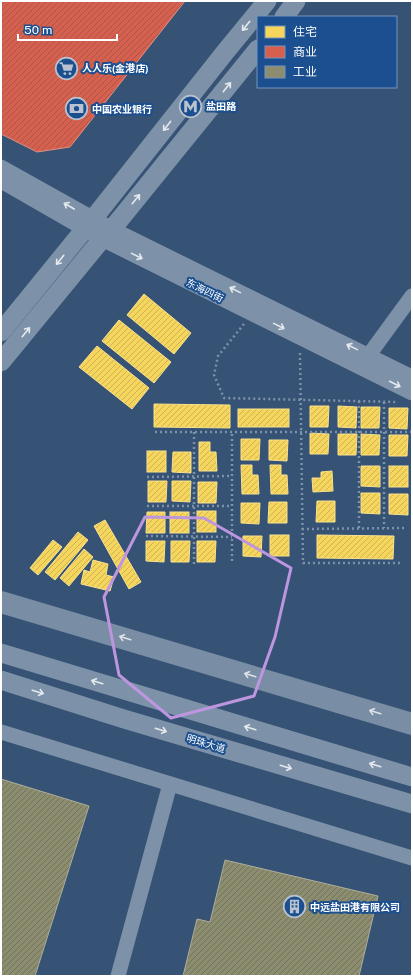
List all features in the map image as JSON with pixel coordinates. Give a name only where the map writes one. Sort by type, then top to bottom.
[{"type":"main road","points":[[1,602],[412,724]]},
{"type":"main road","points":[[1,617],[412,739]]},
{"type":"street","points":[[1,332],[267,1]]},
{"type":"street","points":[[285,16],[296,1]]},
{"type":"street","points":[[1,362],[257,49]]},
{"type":"street","name":"东海四街","points":[[1,167],[89,224]]},
{"type":"street","name":"东海四街","points":[[1,181],[365,361],[412,377]]},
{"type":"street","points":[[365,361],[412,296]]},
{"type":"street","name":"东海四街","points":[[365,361],[412,393]]},
{"type":"street","points":[[1,653],[412,777]]},
{"type":"street","name":"明珠大道","points":[[1,680],[124,719],[412,804]]},
{"type":"street","points":[[1,732],[412,858]]},
{"type":"street","points":[[118,976],[170,784]]},
{"type":"path","points":[[248,319],[218,356],[214,375],[224,398],[398,402]]},
{"type":"path","points":[[300,352],[302,432],[302,563],[402,562]]},
{"type":"path","points":[[359,401],[359,528]]},
{"type":"path","points":[[384,402],[384,528]]},
{"type":"path","points":[[155,432],[412,432]]},
{"type":"path","points":[[194,432],[194,564]]},
{"type":"path","points":[[232,432],[232,561]]},
{"type":"path","points":[[147,477],[232,476]]},
{"type":"path","points":[[147,506],[232,506]]},
{"type":"path","points":[[302,529],[407,528]]},
{"type":"path","points":[[146,536],[232,537]]},
{"type":"highlighted area","points":[[145,517],[204,518],[291,568],[275,637],[254,696],[171,718],[119,675],[104,597]]},
{"type":"building: 住宅","points":[[144,294],[191,333],[174,354],[127,315]]},
{"type":"building: 住宅","points":[[119,320],[171,362],[154,383],[102,341]]},
{"type":"building: 住宅","points":[[97,346],[149,388],[132,409],[79,367]]},
{"type":"building: 住宅","points":[[154,404],[230,405],[230,428],[154,427]]},
{"type":"building: 住宅","points":[[310,406],[329,406],[328,427],[310,427]]},
{"type":"building: 住宅","points":[[338,406],[357,407],[356,428],[338,427]]},
{"type":"building: 住宅","points":[[361,407],[380,407],[379,428],[361,428]]},
{"type":"building: 住宅","points":[[389,408],[408,408],[407,429],[389,428]]},
{"type":"building: 住宅","points":[[238,409],[289,409],[289,427],[238,427]]},
{"type":"building: 住宅","points":[[310,433],[329,434],[328,454],[310,454]]},
{"type":"building: 住宅","points":[[338,434],[357,434],[356,455],[338,455]]},
{"type":"building: 住宅","points":[[361,434],[380,435],[379,455],[361,455]]},
{"type":"building: 住宅","points":[[389,435],[408,435],[407,456],[389,456]]},
{"type":"building: 住宅","points":[[241,439],[260,439],[259,460],[241,460]]},
{"type":"building: 住宅","points":[[269,440],[288,440],[287,461],[269,460]]},
{"type":"building: 住宅","points":[[199,442],[210,442],[210,452],[216,452],[217,471],[199,471]]},
{"type":"building: 住宅","points":[[147,451],[166,451],[166,472],[147,472]]},
{"type":"building: 住宅","points":[[173,452],[191,452],[191,473],[172,472]]},
{"type":"building: 住宅","points":[[241,465],[252,465],[252,475],[258,475],[259,494],[242,494]]},
{"type":"building: 住宅","points":[[270,465],[281,465],[281,475],[287,475],[288,494],[271,494]]},
{"type":"building: 住宅","points":[[361,466],[380,466],[380,487],[361,486]]},
{"type":"building: 住宅","points":[[389,466],[408,466],[408,487],[389,487]]},
{"type":"building: 住宅","points":[[332,471],[333,491],[313,492],[312,478],[321,478],[321,472]]},
{"type":"building: 住宅","points":[[148,481],[167,481],[166,502],[148,502]]},
{"type":"building: 住宅","points":[[172,481],[191,481],[190,502],[172,501]]},
{"type":"building: 住宅","points":[[198,482],[217,482],[216,503],[198,503]]},
{"type":"building: 住宅","points":[[361,493],[380,493],[380,514],[361,513]]},
{"type":"building: 住宅","points":[[389,494],[408,494],[408,515],[389,514]]},
{"type":"building: 住宅","points":[[317,501],[335,501],[335,522],[316,522]]},
{"type":"building: 住宅","points":[[269,502],[287,502],[287,523],[268,523]]},
{"type":"building: 住宅","points":[[241,503],[260,503],[259,524],[241,523]]},
{"type":"building: 住宅","points":[[197,511],[216,511],[216,532],[197,532]]},
{"type":"building: 住宅","points":[[147,512],[165,512],[165,533],[146,533]]},
{"type":"building: 住宅","points":[[170,512],[189,512],[189,533],[170,533]]},
{"type":"building: 住宅","points":[[105,520],[141,582],[129,589],[94,526]]},
{"type":"building: 住宅","points":[[78,532],[88,540],[55,580],[45,572]]},
{"type":"building: 住宅","points":[[270,535],[289,535],[289,556],[270,556]]},
{"type":"building: 住宅","points":[[317,535],[394,536],[393,559],[317,558]]},
{"type":"building: 住宅","points":[[243,536],[262,536],[261,557],[243,556]]},
{"type":"building: 住宅","points":[[53,540],[62,547],[38,575],[30,568]]},
{"type":"building: 住宅","points":[[146,541],[165,541],[164,562],[146,561]]},
{"type":"building: 住宅","points":[[171,541],[190,541],[189,562],[171,562]]},
{"type":"building: 住宅","points":[[197,541],[216,541],[215,562],[197,562]]},
{"type":"building: 住宅","points":[[84,549],[93,557],[69,586],[60,578]]},
{"type":"building: 住宅","points":[[93,560],[108,564],[106,575],[114,577],[110,591],[81,584],[84,570],[90,572]]},
{"type":"building: 商业","name":"人人乐(金港店)","points":[[1,1],[185,1],[70,147],[37,152],[1,134]]},
{"type":"building: 工业","points":[[1,779],[89,806],[35,976],[1,976]]},
{"type":"building: 工业","name":"中远盐田港有限公司","points":[[225,860],[378,896],[359,976],[183,976],[197,919],[210,922]]},
{"type":"place","name":"人人乐(金港店)","points":[[67,68]]},
{"type":"place","name":"盐田路","points":[[191,106]]},
{"type":"place","name":"中国农业银行","points":[[76,109]]},
{"type":"place","name":"中远盐田港有限公司","points":[[295,907]]}]
